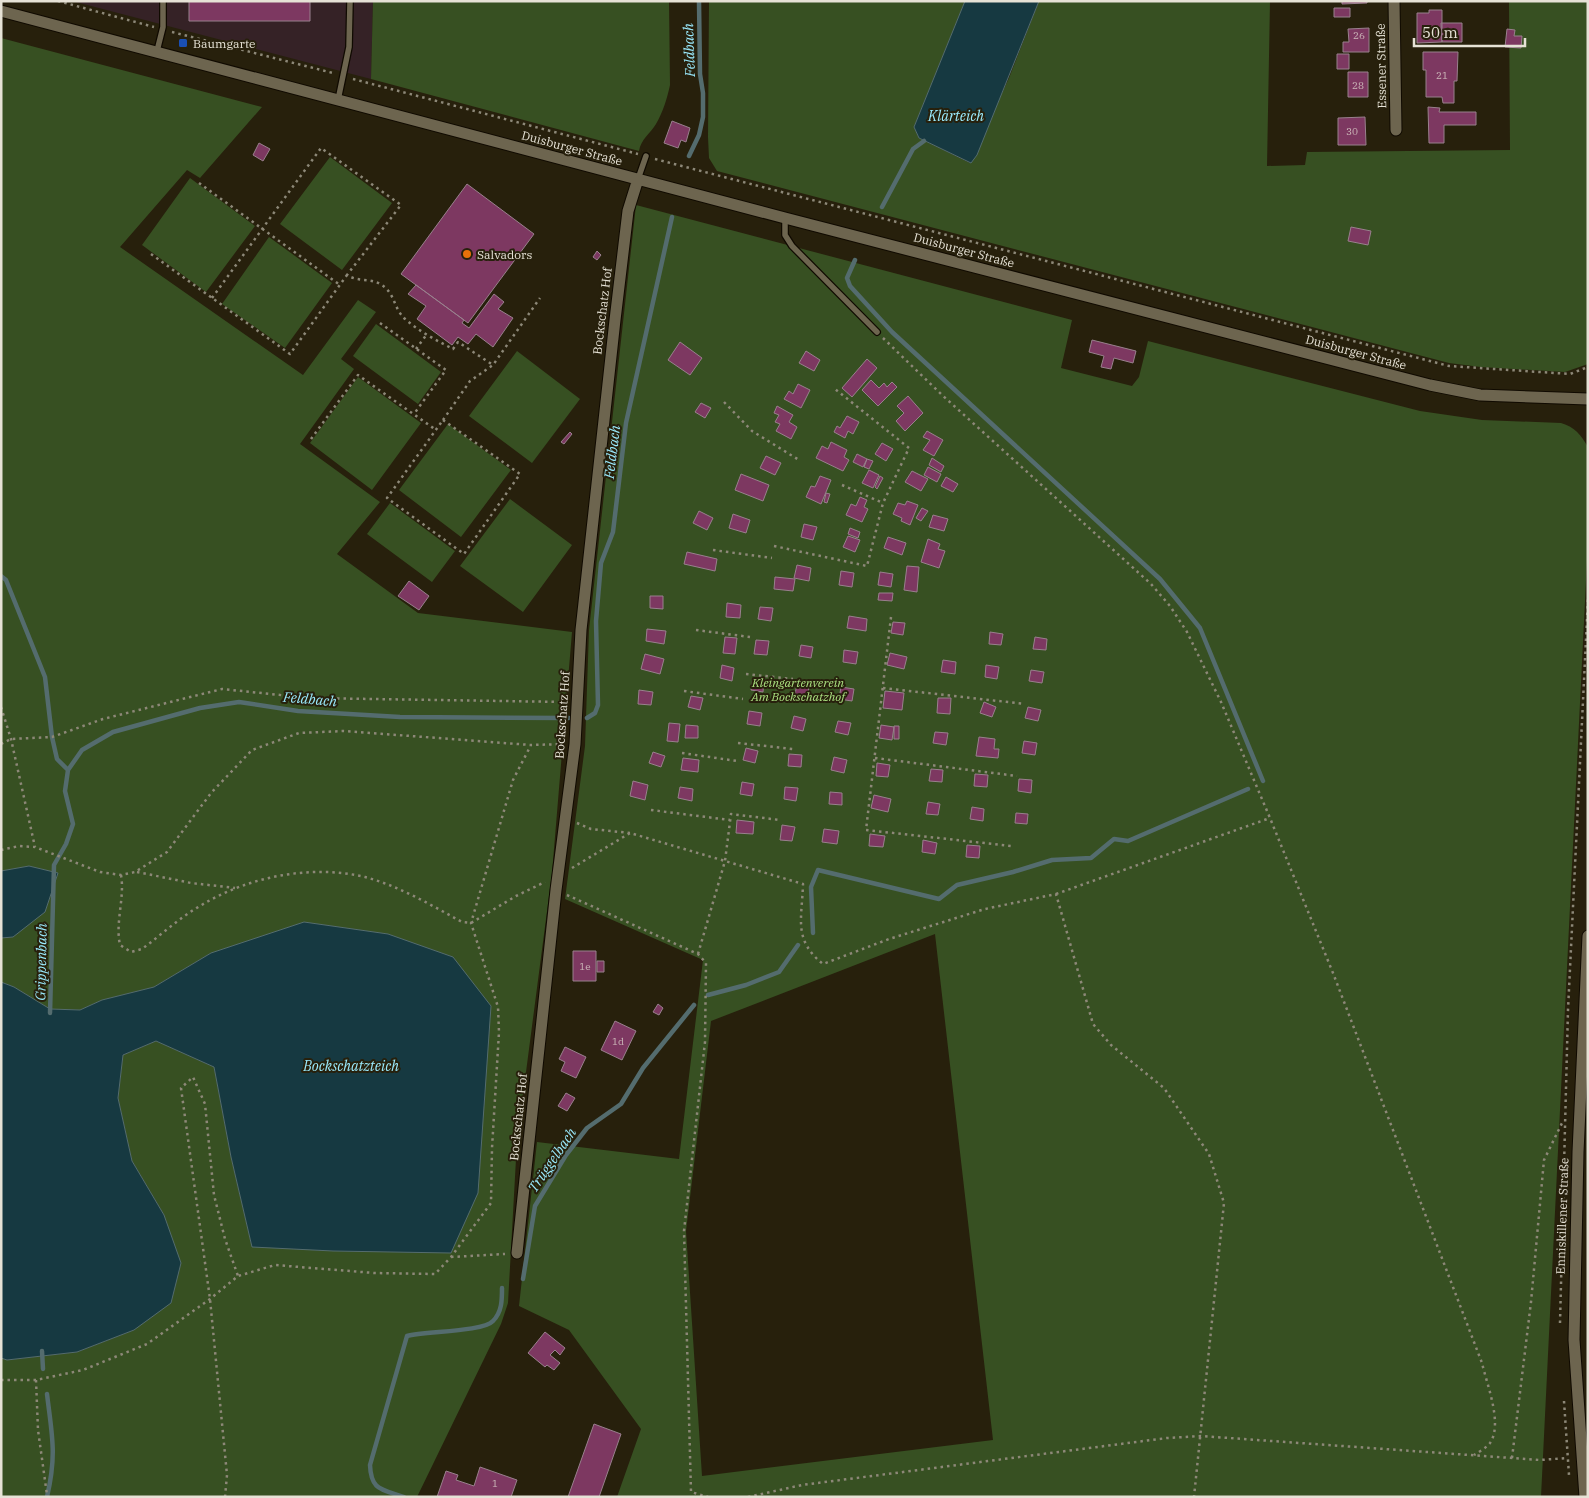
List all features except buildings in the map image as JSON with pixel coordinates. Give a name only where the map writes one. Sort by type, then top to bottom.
[{"type":"street","name":"Essener Straße","points":[[1394,1],[1396,130]]},
{"type":"street","name":"Duisburger Straße","points":[[1,11],[785,218],[1430,385],[1480,395],[1588,399]]},
{"type":"street","name":"Bockschatz Hof","points":[[517,1253],[557,876],[575,744],[581,630],[616,310],[628,212],[638,179]]},
{"type":"street","name":"Enniskillener Straße","points":[[1585,1497],[1574,1340],[1577,1171],[1588,936]]},
{"type":"lane","points":[[157,52],[163,27],[163,1]]},
{"type":"lane","points":[[338,100],[349,47],[350,1]]},
{"type":"lane","points":[[638,179],[646,156]]},
{"type":"lane","points":[[785,218],[785,235],[792,246],[877,332]]},
{"type":"path","points":[[151,254],[212,298],[290,354],[401,205],[321,148],[261,228],[212,298]]},
{"type":"path","points":[[646,156],[1449,366],[1570,374],[1588,367]]},
{"type":"path","points":[[199,183],[340,285]]},
{"type":"path","points":[[347,275],[354,279],[380,284],[390,292],[395,300],[396,309],[404,318],[426,334],[453,349],[458,342],[493,365]]},
{"type":"path","points":[[443,420],[520,474],[464,554],[387,498],[470,381],[493,365],[540,298]]},
{"type":"path","points":[[380,323],[446,370],[414,414]]},
{"type":"path","points":[[877,332],[923,378],[1151,584],[1170,606],[1187,632],[1216,693],[1270,818],[1333,973],[1482,1363],[1496,1428],[1489,1445],[1474,1455]]},
{"type":"path","points":[[416,349],[426,334]]},
{"type":"path","points":[[311,439],[358,375],[436,430]]},
{"type":"path","points":[[774,546],[868,566],[883,503],[909,448],[835,390]]},
{"type":"path","points":[[724,402],[752,431],[799,460]]},
{"type":"path","points":[[842,485],[883,503]]},
{"type":"path","points":[[713,550],[772,558]]},
{"type":"path","points":[[891,617],[866,830],[1011,846]]},
{"type":"path","points":[[696,630],[750,636]]},
{"type":"path","points":[[746,674],[793,679]]},
{"type":"path","points":[[883,688],[1025,704]]},
{"type":"path","points":[[1,744],[11,739],[52,737],[103,719],[222,689],[310,698],[577,702]]},
{"type":"path","points":[[684,691],[743,699]]},
{"type":"path","points":[[1,707],[11,739],[35,846]]},
{"type":"path","points":[[1,850],[19,846],[35,846],[67,861],[100,872],[121,875],[136,872],[167,852],[210,793],[252,750],[299,733],[344,731],[531,745],[575,744]]},
{"type":"path","points":[[738,743],[793,749]]},
{"type":"path","points":[[1,1380],[36,1380],[83,1370],[147,1344],[210,1300],[238,1276],[275,1265],[374,1273],[435,1274],[451,1257],[492,1203],[492,1148],[499,1032],[498,1007],[471,923],[513,780],[531,745]]},
{"type":"path","points":[[682,753],[737,761]]},
{"type":"path","points":[[875,758],[1017,776]]},
{"type":"path","points":[[651,810],[730,820]]},
{"type":"path","points":[[698,954],[724,861],[731,814],[780,820]]},
{"type":"path","points":[[564,818],[592,829],[630,833],[804,884],[801,935],[810,954],[824,964],[889,939],[985,908],[1056,894],[1270,818]]},
{"type":"path","points":[[121,875],[124,889],[118,936],[120,945],[131,952],[142,949],[200,905],[237,888],[276,876],[320,872],[364,877],[403,891],[462,922],[471,923],[630,833]]},
{"type":"path","points":[[136,872],[191,883],[237,888]]},
{"type":"path","points":[[556,890],[698,954],[706,963],[704,1042],[684,1231],[691,1492],[708,1497]]},
{"type":"path","points":[[1056,894],[1093,1024],[1111,1046],[1164,1088],[1209,1154],[1224,1203],[1194,1497]]},
{"type":"path","points":[[224,1497],[227,1475],[210,1300],[181,1088],[193,1076],[205,1104],[214,1195],[238,1276]]},
{"type":"path","points":[[1512,1458],[1531,1302],[1544,1160],[1564,1119]]},
{"type":"path","points":[[451,1257],[517,1253]]},
{"type":"path","points":[[36,1380],[38,1430],[47,1495]]},
{"type":"path","points":[[748,1497],[812,1484],[1167,1438],[1201,1436],[1540,1460],[1567,1458]]},
{"type":"shaded area","points":[[72,1],[373,1],[371,79]]},
{"type":"green space","points":[[373,1],[669,1],[670,85],[661,115],[639,151],[371,79]]},
{"type":"green space","points":[[709,1],[965,1],[914,127],[919,138],[970,163],[1009,78],[1039,1],[1270,1],[1267,166],[1305,165],[1307,152],[1510,150],[1509,1],[1588,1],[1588,364],[1565,372],[1481,367],[1449,363],[717,171],[709,158],[708,137]]},
{"type":"green space","points":[[1,38],[262,107],[200,178],[187,170],[120,247],[303,375],[358,300],[376,312],[341,359],[354,369],[300,444],[380,502],[337,554],[418,613],[572,632],[552,873],[517,1141],[508,1303],[501,1324],[417,1497],[1,1497],[1,1358],[7,1360],[77,1352],[134,1330],[164,1215],[132,1161],[118,1098],[123,1055],[156,1041],[214,1067],[231,1157],[252,1247],[211,953],[154,987],[102,1000],[80,1010],[50,1009],[14,987],[1,982],[1,938],[13,937],[58,874],[29,866],[1,871]]},
{"type":"green space","points":[[330,157],[392,203],[342,270],[280,224]]},
{"type":"green space","points":[[190,178],[255,226],[206,292],[142,245]]},
{"type":"green space","name":"Kleingartenverein Am Bockschatzhof","points":[[636,205],[1072,320],[1061,368],[1132,386],[1139,377],[1148,341],[1420,411],[1482,420],[1561,423],[1577,432],[1588,447],[1588,540],[1541,1497],[617,1497],[641,1429],[569,1330],[519,1306],[537,1142],[679,1159],[703,960],[565,899],[585,746],[589,630]],"holes":[[[935,934],[993,1440],[702,1476],[686,1231],[711,1021]]]},
{"type":"green space","points":[[269,237],[332,283],[285,348],[222,304]]},
{"type":"green space","points":[[376,324],[441,372],[418,404],[353,356]]},
{"type":"green space","points":[[517,351],[580,399],[532,463],[469,416]]},
{"type":"green space","points":[[358,377],[421,423],[372,490],[310,443]]},
{"type":"green space","points":[[448,424],[511,470],[461,537],[399,490]]},
{"type":"green space","points":[[510,499],[572,545],[523,612],[460,566]]},
{"type":"green space","points":[[390,503],[455,551],[432,582],[367,534]]},
{"type":"water","name":"Klärteich","points":[[965,1],[1039,1],[977,155],[971,163],[919,138],[914,127]]},
{"type":"water","points":[[29,866],[58,873],[45,912],[13,937],[1,938],[1,871]]},
{"type":"water","name":"Bockschatzteich","points":[[304,922],[388,934],[453,957],[491,1006],[478,1193],[451,1253],[333,1251],[252,1247],[231,1157],[214,1067],[156,1041],[123,1055],[118,1098],[132,1161],[164,1215],[181,1263],[171,1303],[134,1330],[77,1352],[7,1360],[1,1358],[1,982],[14,987],[50,1009],[80,1010],[102,1000],[154,987],[211,953]]},
{"type":"waterway","name":"Feldbach","points":[[689,156],[699,135],[703,117],[703,93],[700,74],[699,1]]},
{"type":"waterway","points":[[882,207],[913,149],[924,141]]},
{"type":"waterway","name":"Feldbach","points":[[587,718],[595,713],[598,705],[596,621],[601,563],[613,532],[626,423],[672,217]]},
{"type":"waterway","points":[[855,260],[847,278],[850,286],[892,332],[1160,579],[1200,628],[1263,781]]},
{"type":"waterway","name":"Grippenbach","points":[[1,576],[6,580],[45,677],[52,737],[57,759],[68,770]]},
{"type":"waterway","name":"Feldbach","points":[[50,1013],[54,865],[66,844],[73,824],[65,791],[68,770],[82,750],[113,732],[200,708],[239,702],[298,711],[400,717],[569,718]]},
{"type":"waterway","points":[[813,933],[811,887],[818,870],[939,899],[957,885],[1013,872],[1052,860],[1091,858],[1114,839],[1128,841],[1248,789]]},
{"type":"waterway","points":[[708,995],[746,985],[779,972],[798,945]]},
{"type":"waterway","name":"Trüggelbach","points":[[523,1279],[535,1206],[566,1155],[587,1128],[621,1104],[643,1068],[694,1005]]},
{"type":"waterway","name":"Trüggelbach","points":[[404,1497],[379,1488],[373,1480],[370,1465],[407,1336],[487,1325],[493,1321],[500,1310],[502,1288]]},
{"type":"waterway","name":"Grippenbach","points":[[42,1351],[43,1369]]},
{"type":"waterway","name":"Grippenbach","points":[[47,1394],[53,1457],[47,1497]]},
{"type":"place","name":"Baumgarte","points":[[183,43]]},
{"type":"place","name":"Salvadors","points":[[467,254]]}]
